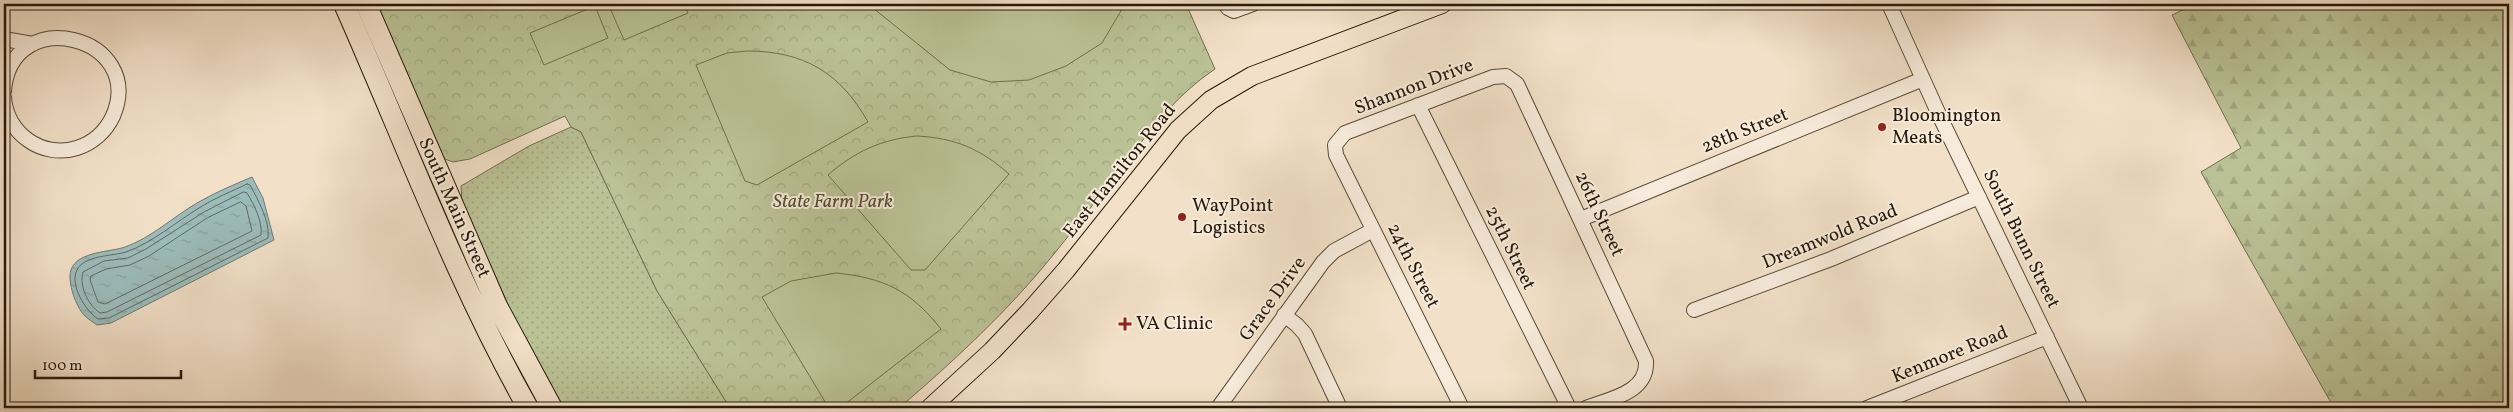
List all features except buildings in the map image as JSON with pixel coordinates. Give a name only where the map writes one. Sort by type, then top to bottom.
[{"type":"highway","name":"South Main Street","points":[[344,4],[445,242],[498,353],[528,408]]},
{"type":"highway","name":"South Main Street","points":[[366,4],[494,298],[552,408]]},
{"type":"main road","name":"East Hamilton Road","points":[[930,408],[992,351],[1030,311],[1066,270],[1178,130],[1211,100],[1252,76],[1442,4]]},
{"type":"street","points":[[1228,7],[1253,4]]},
{"type":"street","name":"South Bunn Street","points":[[1889,4],[2081,408]]},
{"type":"street","points":[[4,80],[16,58],[33,44],[50,38],[66,37],[82,41],[98,51],[110,65],[117,83],[117,101],[111,119],[100,135],[84,145],[66,150],[47,149],[32,143],[19,132],[7,114],[4,97]]},
{"type":"street","points":[[4,40],[33,44]]},
{"type":"street","name":"Shannon Drive","points":[[1337,140],[1345,133],[1418,105],[1493,77],[1506,76]]},
{"type":"street","name":"26th Street","points":[[1506,76],[1517,84],[1646,361],[1645,373],[1641,381],[1628,392],[1586,408]]},
{"type":"street","name":"28th Street","points":[[1581,219],[1923,79]]},
{"type":"street","name":"25th Street","points":[[1418,105],[1569,408]]},
{"type":"street","name":"24th Street","points":[[1337,140],[1335,145],[1336,154],[1462,408]]},
{"type":"street","name":"Dreamwold Road","points":[[1694,310],[1831,259],[1979,196]]},
{"type":"street","name":"Grace Drive","points":[[1218,408],[1323,262],[1334,251],[1373,230]]},
{"type":"street","points":[[1284,316],[1297,325],[1305,334],[1340,408]]},
{"type":"street","name":"Kenmore Road","points":[[1867,408],[2047,337]]},
{"type":"green space","name":"State Farm Park","points":[[374,4],[1186,4],[1215,69],[1190,88],[1158,121],[1064,242],[1018,296],[960,354],[899,408],[730,408],[657,291],[581,132],[571,127],[565,116],[470,159],[453,162],[442,158]]},
{"type":"green space","points":[[620,4],[684,4],[688,13],[624,40],[610,8]]},
{"type":"green space","points":[[868,4],[1125,4],[1102,43],[1066,66],[1029,80],[991,82],[950,70]]},
{"type":"green space","points":[[2195,4],[2509,4],[2509,408],[2334,408],[2201,172],[2241,148],[2172,15]]},
{"type":"green space","points":[[595,6],[608,38],[544,65],[530,33]]},
{"type":"green space","points":[[747,51],[786,55],[803,60],[818,68],[845,90],[868,122],[757,185],[745,181],[696,65],[727,53]]},
{"type":"green space","points":[[571,127],[581,132],[657,291],[730,408],[563,408],[519,329],[462,203],[461,186],[529,146]]},
{"type":"green space","points":[[917,136],[943,139],[967,146],[999,165],[1009,174],[925,270],[911,270],[828,175],[858,153],[869,148],[892,140]]},
{"type":"green space","points":[[836,273],[868,278],[895,288],[918,304],[941,329],[840,408],[827,405],[762,297],[791,281]]},
{"type":"water","points":[[252,177],[263,198],[274,240],[111,323],[97,325],[86,317],[78,307],[73,294],[70,275],[71,270],[80,259],[95,253],[119,249],[135,243],[203,199]]},
{"type":"place","name":"Bloomington Meats","points":[[1882,127]]},
{"type":"place","name":"WayPoint Logistics","points":[[1182,217]]},
{"type":"place","name":"VA Clinic","points":[[1125,324]]}]
